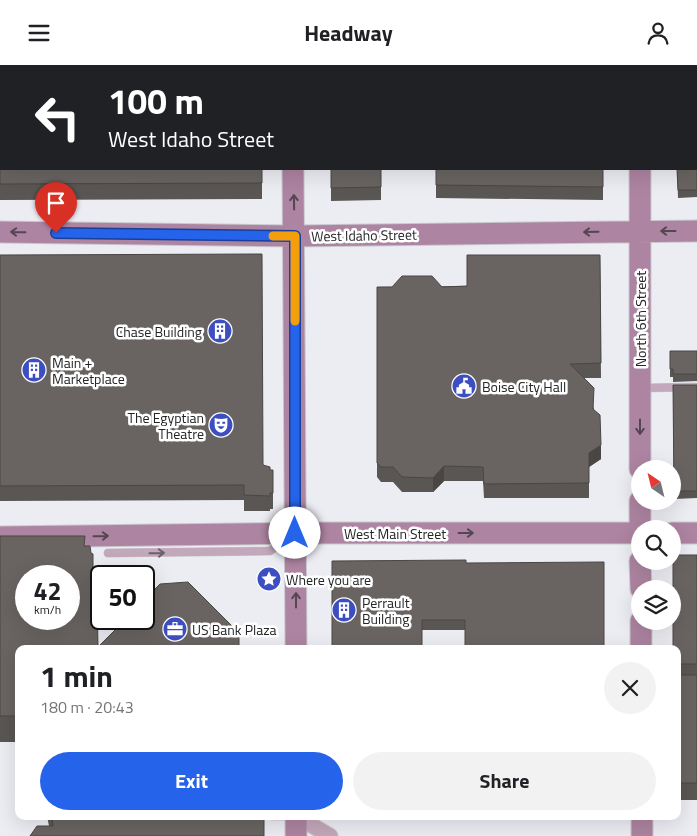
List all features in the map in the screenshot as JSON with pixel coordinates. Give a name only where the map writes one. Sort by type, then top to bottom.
[{"type":"main road","points":[[293,170],[295,236],[296,645]]},
{"type":"main road","name":"North 6th Street","points":[[640,170],[640,460]]},
{"type":"main road","name":"West Idaho Street","points":[[0,232],[295,236],[697,231]]},
{"type":"main road","name":"West Main Street","points":[[0,537],[295,533],[631,533]]},
{"type":"main road","points":[[681,533],[697,533]]},
{"type":"main road","points":[[641,630],[641,645]]},
{"type":"main road","points":[[296,820],[296,836]]},
{"type":"main road","points":[[642,820],[642,836]]},
{"type":"street","points":[[303,820],[330,836]]},
{"type":"lane","points":[[640,388],[697,387]]},
{"type":"lane","points":[[108,553],[270,551],[295,533]]},
{"type":"building","points":[[0,170],[262,170],[262,183],[0,184]]},
{"type":"building","points":[[331,170],[381,170],[381,187],[331,188]]},
{"type":"building","points":[[436,170],[603,170],[603,187],[436,185]]},
{"type":"building","points":[[677,170],[697,170],[697,190],[678,190]]},
{"type":"building","points":[[262,254],[263,465],[273,470],[273,493],[270,493],[270,496],[244,495],[244,485],[0,486],[0,255]]},
{"type":"building","points":[[467,255],[600,255],[601,363],[570,364],[594,388],[593,409],[600,415],[601,445],[589,453],[589,483],[484,484],[483,467],[444,466],[433,478],[402,477],[393,467],[381,467],[377,463],[377,287],[392,287],[402,276],[432,276],[442,287],[467,286]]},
{"type":"building","points":[[670,351],[697,351],[697,374],[673,374],[673,369],[670,369]]},
{"type":"building","points":[[673,385],[697,385],[697,491],[681,491],[681,460],[674,460]]},
{"type":"building","points":[[0,536],[85,536],[84,546],[90,546],[91,553],[93,554],[93,565],[90,565],[90,630],[98,630],[98,645],[15,645],[15,716],[0,716]]},
{"type":"building","points":[[681,555],[697,555],[697,664],[681,664],[681,645],[673,645],[673,630],[681,630],[681,580],[673,580],[673,570],[681,570]]},
{"type":"building","points":[[466,560],[466,563],[604,562],[604,645],[465,645],[465,620],[422,620],[422,645],[332,645],[332,561]]},
{"type":"building","points":[[188,582],[239,633],[239,645],[100,645],[115,630],[155,630],[155,589],[160,584]]},
{"type":"building","points":[[681,675],[697,675],[697,783],[681,783]]},
{"type":"building","points":[[52,820],[264,820],[264,836],[30,836],[37,826],[53,826]]},
{"type":"slow traffic","points":[[273,236],[295,236],[295,321]]},
{"type":"place","name":"Chase Building","points":[[220,331]]},
{"type":"place","name":"Main + Marketplace","points":[[34,370]]},
{"type":"place","name":"Boise City Hall","points":[[464,386]]},
{"type":"place","name":"The Egyptian Theatre","points":[[221,425]]},
{"type":"place","name":"Where you are","points":[[269,579]]},
{"type":"place","name":"Perrault Building","points":[[344,610]]},
{"type":"place","name":"US Bank Plaza","points":[[175,629]]},
{"type":"route","points":[[56,233],[295,236],[295,533]]}]
